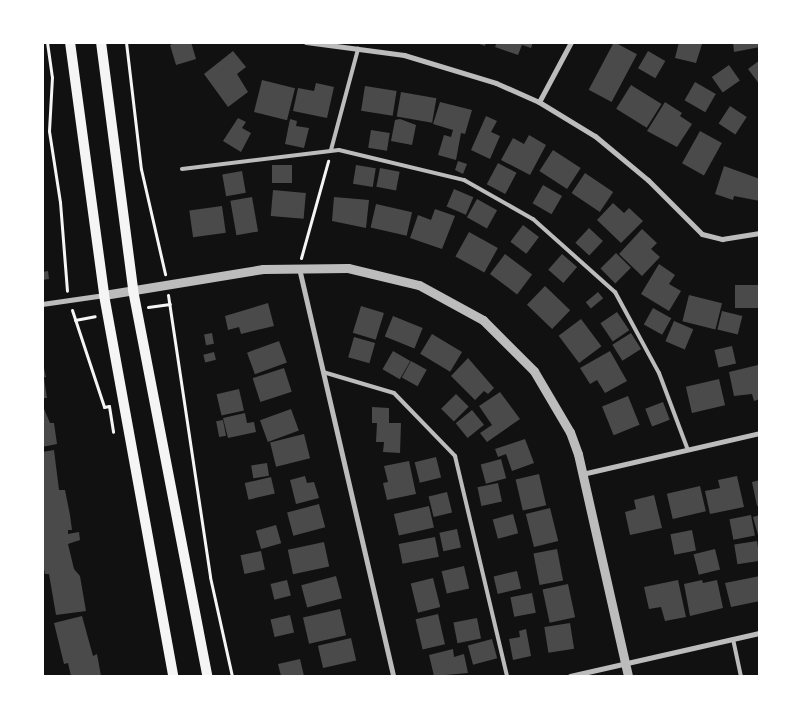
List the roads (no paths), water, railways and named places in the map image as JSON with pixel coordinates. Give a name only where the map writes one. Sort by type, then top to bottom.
[{"type":"main road","points":[[70,42],[104,295],[173,676]]},
{"type":"main road","points":[[101,42],[133,290],[207,676]]},
{"type":"street","points":[[306,42],[359,45],[404,55],[463,71],[539,102],[621,156],[702,234],[722,239],[760,233]]},
{"type":"street","points":[[539,102],[571,42]]},
{"type":"street","points":[[42,304],[228,274],[299,267],[348,268],[396,277],[442,295],[483,320],[519,353],[548,390],[570,432],[582,474],[628,676]]},
{"type":"street","points":[[299,267],[393,676]]},
{"type":"street","points":[[582,474],[760,433]]},
{"type":"street","points":[[570,676],[760,633]]},
{"type":"lane","points":[[331,150],[359,45]]},
{"type":"lane","points":[[182,169],[331,150],[464,180],[533,219],[615,292],[659,373],[688,450]]},
{"type":"lane","points":[[323,372],[394,393],[456,456],[507,676]]},
{"type":"lane","points":[[733,639],[741,676]]}]
